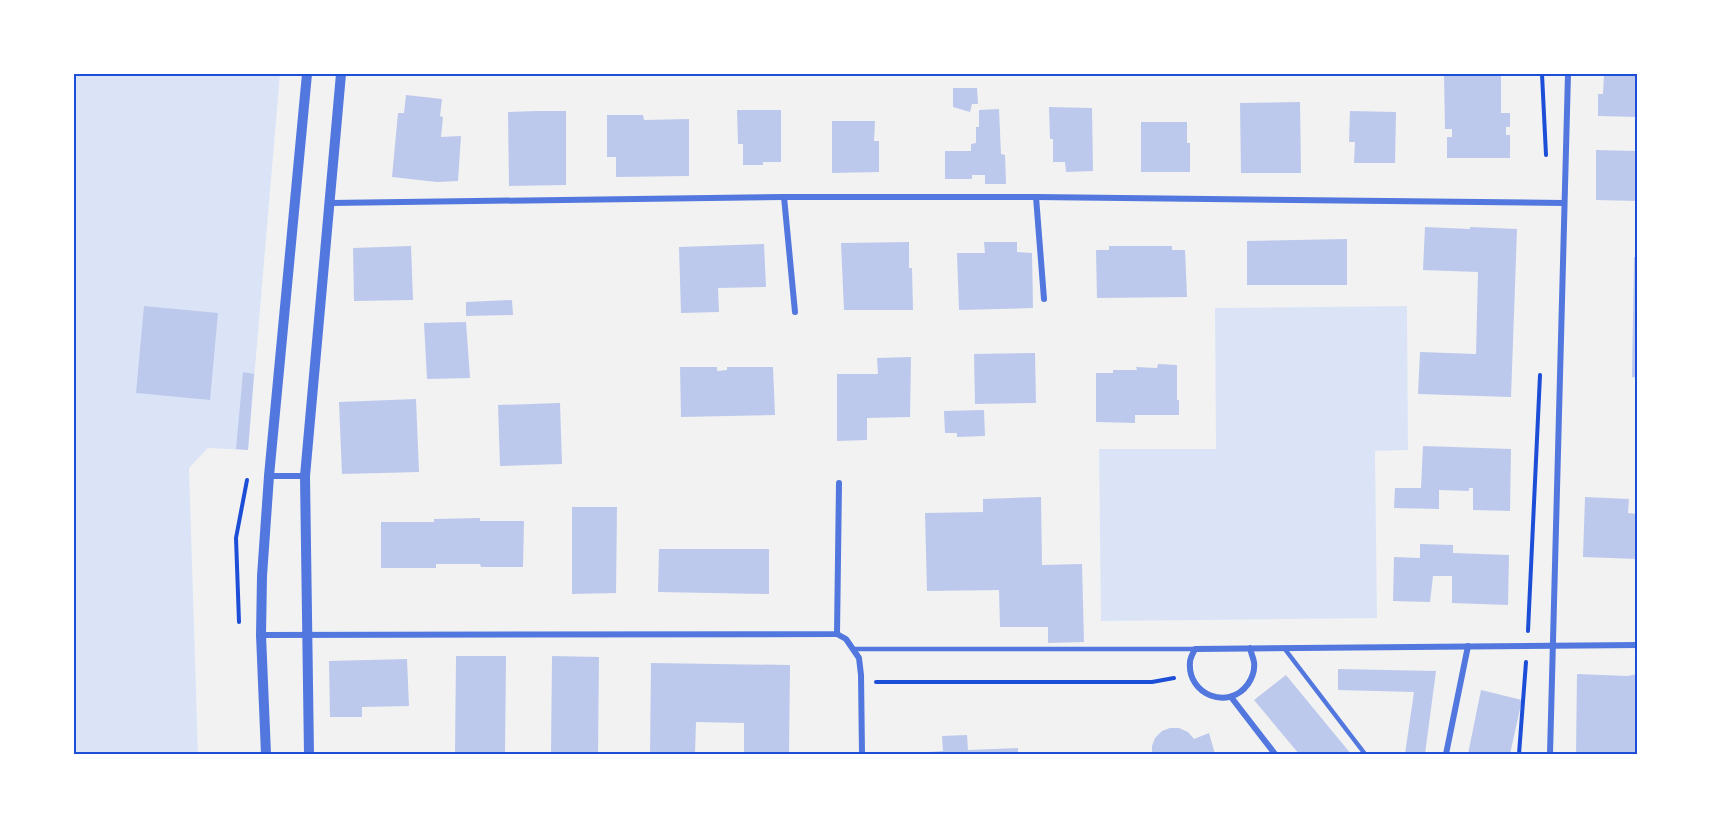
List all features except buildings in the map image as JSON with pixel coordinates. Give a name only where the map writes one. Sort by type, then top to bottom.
[{"type":"street","points":[[266,754],[261,634],[262,576],[269,476],[307,74]]},
{"type":"street","points":[[309,754],[305,476],[341,74]]},
{"type":"street","points":[[1550,754],[1568,74]]},
{"type":"street","points":[[330,203],[784,197],[1036,197],[1564,203]]},
{"type":"street","points":[[784,197],[795,312]]},
{"type":"street","points":[[1036,197],[1044,299]]},
{"type":"street","points":[[269,476],[305,476]]},
{"type":"street","points":[[837,634],[839,483]]},
{"type":"street","points":[[261,634],[837,634],[846,639],[859,658],[862,754]]},
{"type":"street","points":[[1250,648],[1254,664],[1252,678],[1244,690],[1231,697],[1219,699],[1206,694],[1196,686],[1191,674],[1190,661],[1195,649],[1250,648],[1527,645],[1638,645]]},
{"type":"street","points":[[1446,754],[1468,646]]},
{"type":"street","points":[[1231,697],[1275,754]]},
{"type":"lane","points":[[1284,648],[1365,754]]},
{"type":"lane","points":[[854,650],[1195,649]]},
{"type":"path","points":[[1542,74],[1546,156]]},
{"type":"path","points":[[1519,754],[1527,645],[1540,370]]},
{"type":"path","points":[[861,682],[1152,682],[1191,674]]},
{"type":"shaded area","points":[[74,74],[280,74],[248,450],[208,448],[189,468],[198,754],[74,754]]},
{"type":"shaded area","points":[[1407,306],[1408,450],[1375,451],[1377,618],[1101,621],[1099,449],[1216,449],[1215,308]]}]
